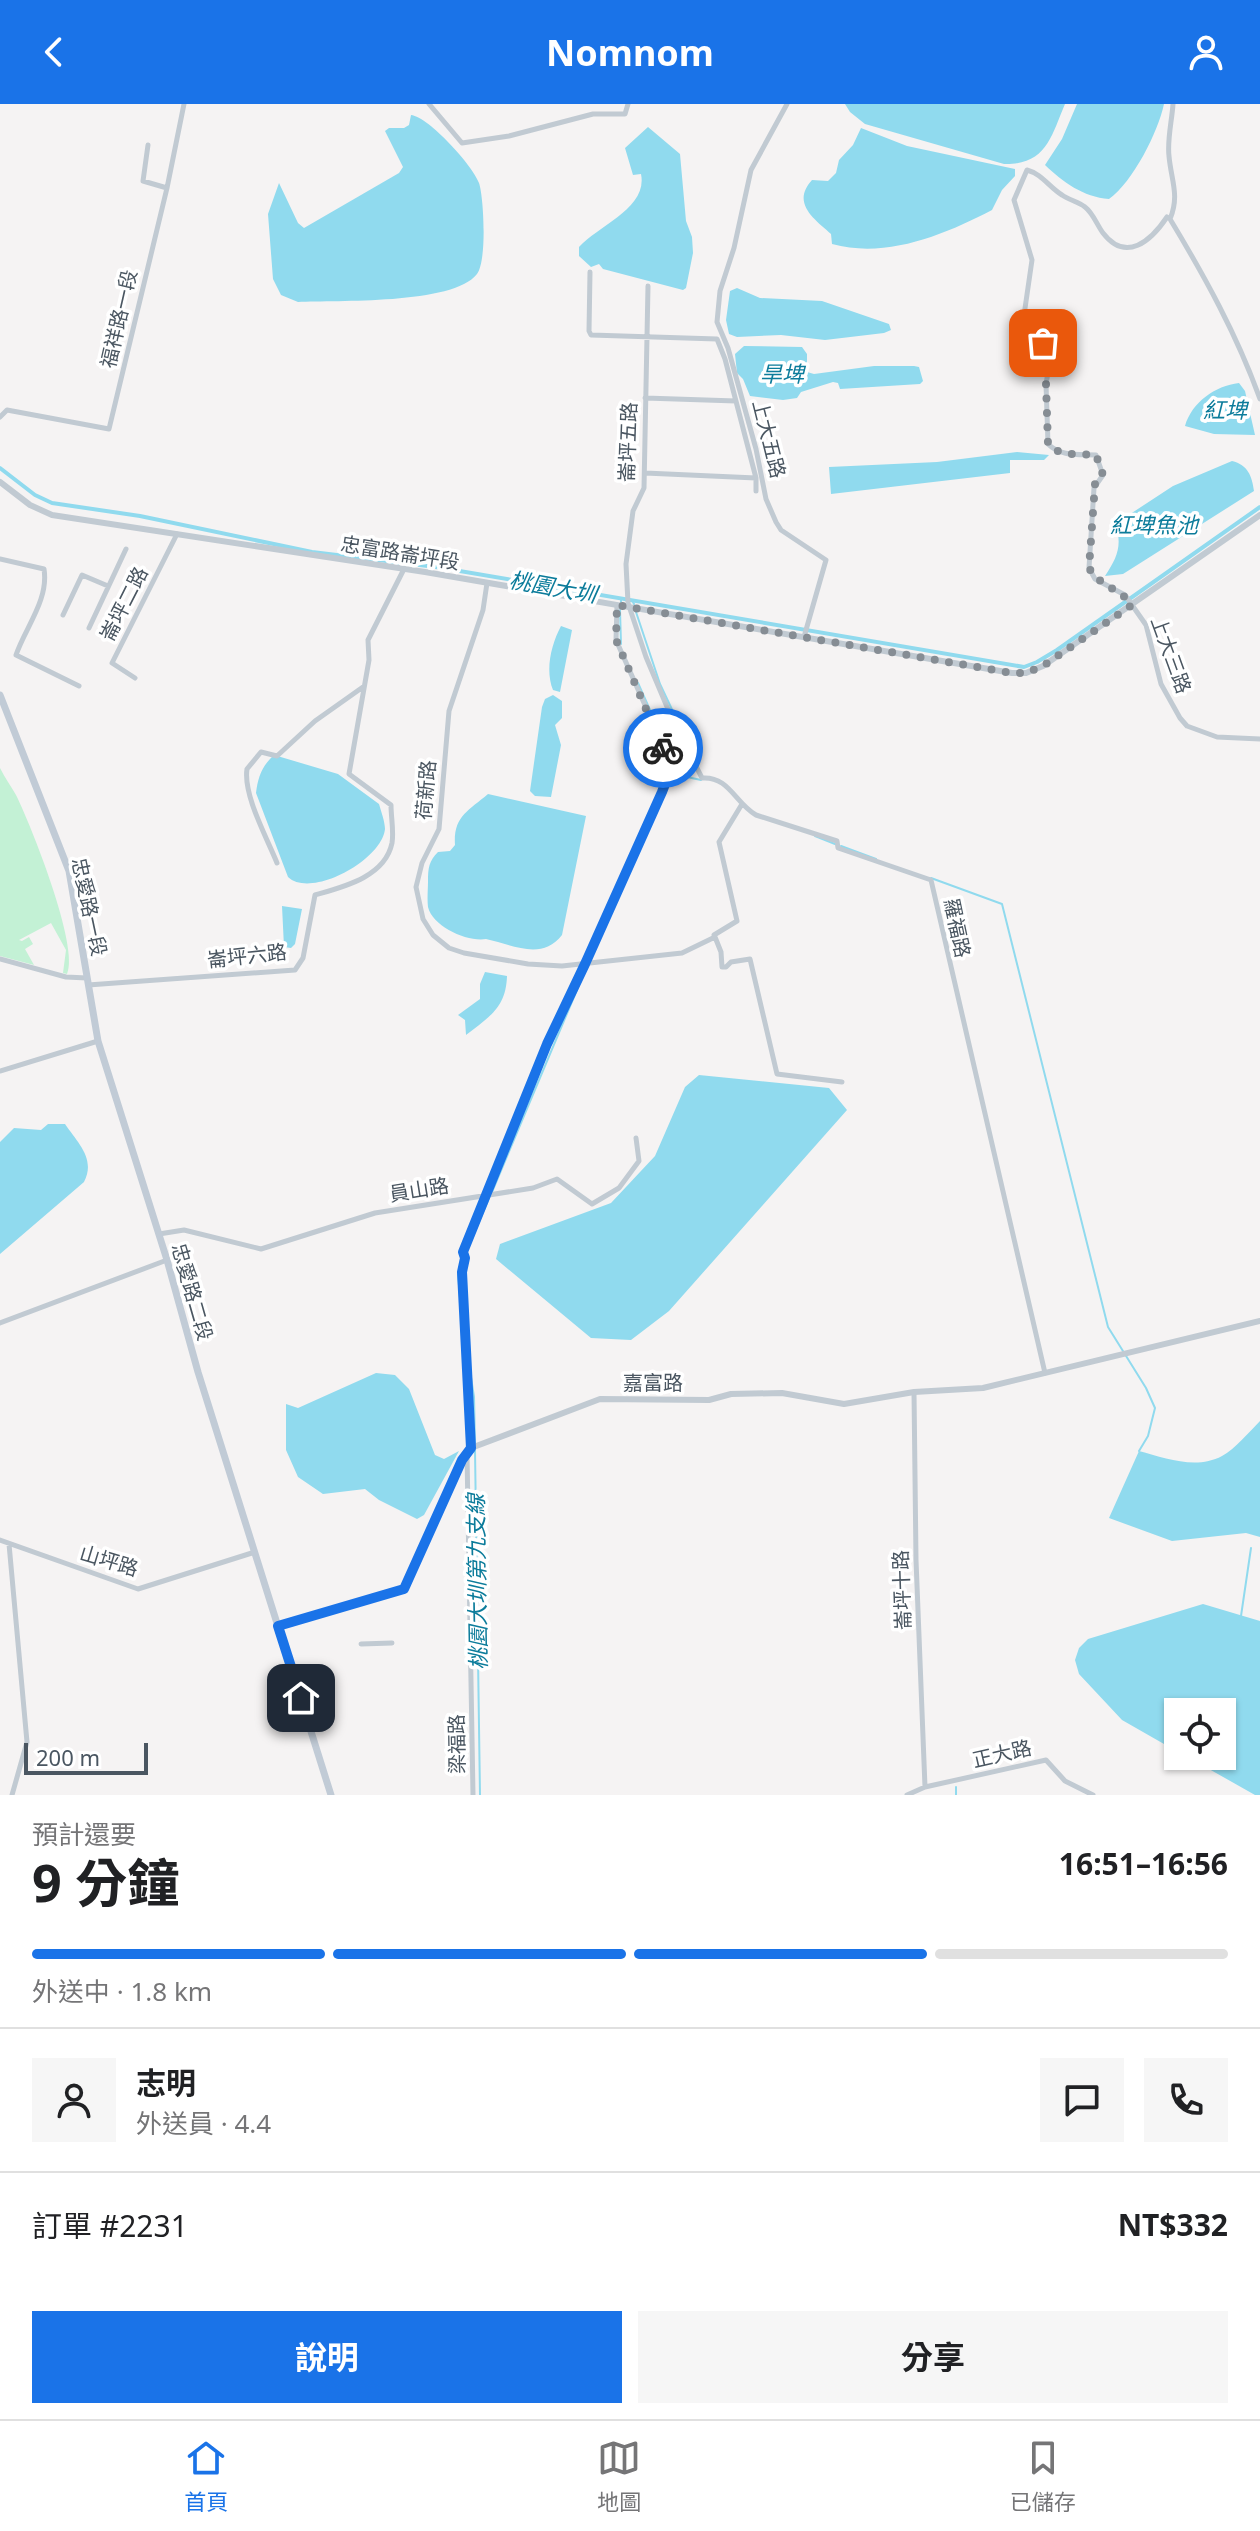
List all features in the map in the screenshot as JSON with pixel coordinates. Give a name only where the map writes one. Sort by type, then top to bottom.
[{"type":"main road","name":"忠愛路一段","points":[[0,695],[69,871],[98,1041]]},
{"type":"main road","name":"忠愛路二段","points":[[98,1041],[331,1795]]},
{"type":"street","name":"福祥路一段","points":[[0,417],[7,410],[109,429],[184,104]]},
{"type":"street","points":[[430,105],[462,143],[509,136],[593,114],[625,114],[628,104]]},
{"type":"street","name":"上大五路","points":[[787,104],[751,170],[734,248],[720,291],[717,322],[756,449],[766,499],[776,522],[781,530],[826,560],[804,636]]},
{"type":"street","points":[[1173,104],[1169,155],[1176,186],[1176,206],[1170,219],[1209,284],[1244,355],[1260,399]]},
{"type":"street","points":[[148,145],[143,181],[167,188]]},
{"type":"street","name":"上大三路","points":[[1170,219],[1167,217],[1148,240],[1131,248],[1116,245],[1087,209],[1027,170],[1014,200],[1032,260],[1022,329],[1035,335],[1051,355],[1046,384],[1048,444],[1064,454],[1094,455],[1103,475],[1095,484],[1089,568],[1095,579],[1125,595],[1146,625],[1161,684],[1180,718],[1196,730],[1217,737],[1260,739]]},
{"type":"street","points":[[590,272],[591,335],[715,338],[720,345],[736,401],[756,478],[756,491]]},
{"type":"street","name":"崙坪五路","points":[[629,601],[626,564],[633,511],[644,488],[645,473],[648,286]]},
{"type":"street","points":[[720,345],[723,338]]},
{"type":"street","points":[[645,398],[736,401]]},
{"type":"street","points":[[645,473],[756,478]]},
{"type":"street","name":"忠富路崙坪段","points":[[0,482],[30,505],[52,515],[617,605],[629,601],[1012,673],[1026,673],[1043,666],[1260,515]]},
{"type":"street","name":"崙坪二路","points":[[135,678],[112,663],[177,534]]},
{"type":"street","points":[[89,628],[126,549]]},
{"type":"street","points":[[0,559],[44,569],[45,575],[39,607],[16,655],[79,686]]},
{"type":"street","name":"崙坪六路","points":[[88,982],[295,970],[303,958],[315,895],[350,885],[378,867],[388,854],[393,841],[391,805],[349,774],[370,649],[368,640],[404,569]]},
{"type":"street","points":[[63,615],[82,575],[108,586]]},
{"type":"street","name":"荷新路","points":[[487,583],[483,610],[449,711],[437,838],[422,863],[416,887],[423,919],[433,935],[449,948],[464,953],[528,964],[562,966],[682,953],[715,937]]},
{"type":"street","name":"羅福路","points":[[629,601],[646,657],[702,778],[721,780],[756,815],[931,880],[941,935],[1045,1374]]},
{"type":"street","name":"梁福路","points":[[473,1795],[463,1252],[547,1044],[669,774],[669,759],[616,640],[617,605]]},
{"type":"street","points":[[277,863],[256,811],[247,769],[261,752],[277,756],[315,721],[364,686]]},
{"type":"street","points":[[742,804],[719,842],[737,921],[714,935],[721,952],[722,967],[750,959],[777,1074],[842,1082]]},
{"type":"street","points":[[0,959],[88,982]]},
{"type":"street","points":[[0,1071],[98,1041]]},
{"type":"street","name":"員山路","points":[[158,1235],[184,1230],[261,1249],[375,1213],[533,1188],[557,1179],[592,1204],[619,1188],[639,1161],[636,1138]]},
{"type":"street","points":[[0,1323],[167,1260]]},
{"type":"street","name":"嘉富路","points":[[468,1450],[600,1399],[709,1400],[731,1394],[782,1393],[844,1404],[914,1392],[983,1388],[1260,1321]]},
{"type":"street","name":"崙坪十路","points":[[914,1392],[916,1560],[925,1787]]},
{"type":"street","points":[[278,1626],[404,1589],[468,1450]]},
{"type":"street","name":"山坪路","points":[[0,1540],[138,1589],[256,1552]]},
{"type":"street","points":[[9,1544],[27,1742],[12,1795]]},
{"type":"street","points":[[361,1644],[392,1643]]},
{"type":"street","name":"正大路","points":[[907,1795],[925,1787],[1046,1760],[1065,1781],[1093,1795]]},
{"type":"green space","points":[[0,768],[23,810],[52,886],[67,939],[67,974],[63,973],[66,950],[51,923],[19,940],[29,937],[33,944],[25,949],[34,965],[0,956]]},
{"type":"water","points":[[845,104],[1065,104],[1051,138],[1038,154],[1029,160],[1004,164],[865,124]]},
{"type":"water","points":[[1077,104],[1164,104],[1143,156],[1127,181],[1109,199],[1074,188],[1045,165],[1062,139]]},
{"type":"water","points":[[411,115],[428,124],[450,143],[479,183],[483,243],[477,274],[464,284],[444,291],[393,299],[298,302],[281,295],[273,279],[268,214],[279,183],[298,223],[304,228],[399,173],[403,167],[385,131],[409,125]]},
{"type":"water","points":[[648,127],[680,154],[686,221],[692,237],[693,253],[683,290],[603,269],[599,264],[591,267],[579,256],[579,247],[620,215],[637,197],[641,174],[633,175],[625,148]]},
{"type":"water","points":[[861,128],[907,146],[1015,169],[1015,176],[1002,190],[992,210],[935,236],[873,249],[832,244],[831,234],[807,210],[804,203],[806,188],[812,180],[828,181],[836,173],[839,160],[853,145]]},
{"type":"water","points":[[737,288],[760,298],[822,301],[889,324],[891,330],[825,340],[781,335],[737,337],[729,334],[726,320],[730,291]]},
{"type":"water","name":"旱埤","points":[[744,346],[802,347],[807,354],[807,372],[814,374],[874,366],[914,366],[919,367],[923,381],[920,384],[840,389],[838,383],[833,382],[801,392],[797,398],[783,400],[750,396],[737,373],[735,354]]},
{"type":"water","name":"紅埤","points":[[1239,383],[1245,391],[1255,435],[1214,434],[1185,426],[1193,410],[1206,397],[1221,388]]},
{"type":"water","points":[[1017,452],[1049,455],[1044,460],[1010,460],[1010,473],[831,494],[829,467],[937,462]]},
{"type":"water","name":"紅埤魚池","points":[[1232,461],[1248,472],[1254,491],[1123,574],[1105,576],[1118,551],[1115,524],[1173,486]]},
{"type":"water","points":[[561,626],[572,630],[560,692],[553,690],[549,666]]},
{"type":"water","points":[[553,695],[562,701],[562,718],[555,725],[561,745],[551,797],[535,796],[530,791],[542,707],[545,699]]},
{"type":"water","points":[[274,755],[338,774],[379,804],[385,829],[372,853],[359,864],[328,880],[299,883],[288,877],[256,793],[261,772]]},
{"type":"water","points":[[488,794],[586,816],[562,935],[545,947],[527,949],[452,932],[436,921],[428,907],[431,862],[438,852],[450,851],[455,845],[459,821]]},
{"type":"water","points":[[282,906],[302,909],[295,944],[291,948],[284,947]]},
{"type":"water","points":[[485,972],[507,976],[506,987],[495,1011],[466,1035],[465,1020],[458,1015],[480,999],[480,984]]},
{"type":"water","points":[[699,1075],[829,1088],[847,1110],[669,1311],[631,1340],[591,1338],[496,1259],[500,1244],[611,1203],[655,1156],[685,1087]]},
{"type":"water","points":[[48,1124],[65,1124],[84,1152],[87,1174],[84,1182],[0,1254],[0,1142],[14,1128],[41,1130]]},
{"type":"water","points":[[376,1373],[395,1375],[409,1389],[435,1455],[444,1459],[459,1451],[424,1515],[417,1519],[379,1500],[365,1489],[323,1494],[298,1477],[286,1450],[286,1404],[298,1408]]},
{"type":"water","points":[[1260,1421],[1260,1537],[1246,1533],[1172,1541],[1109,1518],[1139,1451],[1180,1461],[1212,1460],[1232,1449]]},
{"type":"water","points":[[1203,1604],[1260,1621],[1260,1795],[1211,1770],[1236,1770],[1236,1698],[1164,1698],[1164,1744],[1122,1720],[1079,1674],[1075,1660],[1079,1648],[1088,1639]]},
{"type":"waterway","name":"桃園大圳","points":[[0,468],[35,495],[52,503],[140,516],[312,552],[436,567],[1024,667],[1057,650],[1260,507]]},
{"type":"waterway","name":"桃園大圳第九支線","points":[[620,610],[621,644]]},
{"type":"waterway","points":[[636,612],[660,684],[693,754]]},
{"type":"waterway","name":"桃園大圳第九支線","points":[[638,683],[671,757]]},
{"type":"waterway","points":[[673,774],[701,780]]},
{"type":"waterway","points":[[815,836],[835,844]]},
{"type":"waterway","name":"桃園大圳第九支線","points":[[590,960],[642,842]]},
{"type":"waterway","points":[[841,846],[876,859]]},
{"type":"waterway","points":[[931,878],[1002,904],[1108,1327],[1155,1408],[1148,1436],[1139,1451]]},
{"type":"waterway","name":"桃園大圳第九支線","points":[[492,1192],[587,966]]},
{"type":"waterway","name":"桃園大圳第九支線","points":[[465,1255],[489,1198]]},
{"type":"waterway","name":"桃園大圳第九支線","points":[[462,1260],[458,1274],[463,1333]]},
{"type":"waterway","name":"桃園大圳第九支線","points":[[470,1371],[475,1444]]},
{"type":"waterway","name":"桃園大圳第九支線","points":[[475,1450],[480,1795]]},
{"type":"waterway","points":[[1241,1616],[1251,1548]]},
{"type":"waterway","points":[[956,1787],[956,1795]]},
{"type":"way so far","points":[[663,748],[616,640],[617,605],[1026,673],[1043,666],[1132,605],[1125,595],[1095,579],[1089,568],[1094,488],[1103,475],[1102,468],[1096,455],[1064,454],[1048,444],[1046,384],[1051,355],[1043,343]]},
{"type":"route","points":[[301,1698],[278,1626],[404,1589],[462,1460],[471,1448],[463,1252],[547,1044],[662,792],[669,774],[669,759],[663,748]]}]
